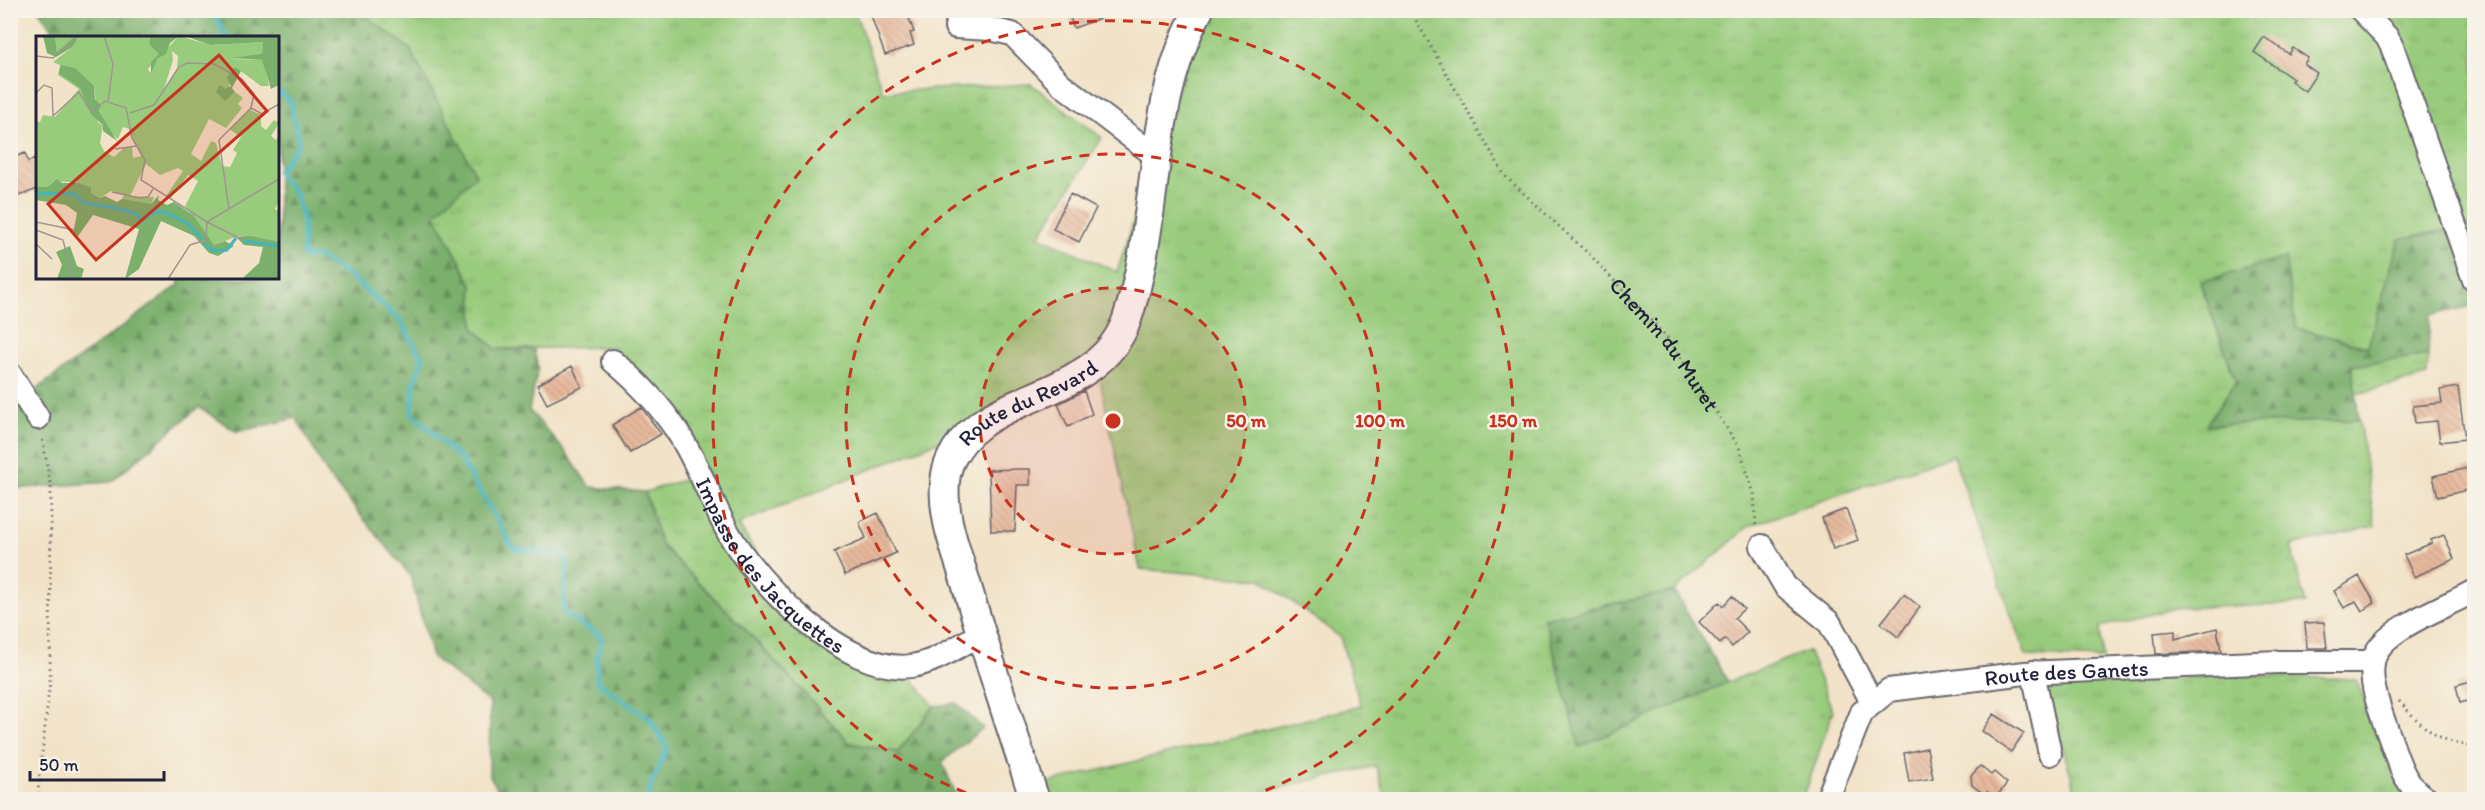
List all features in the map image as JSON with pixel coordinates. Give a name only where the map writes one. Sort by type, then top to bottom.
[{"type":"main road","name":"Route du Revard","points":[[1035,800],[981,634],[948,521],[946,478],[951,460],[977,426],[996,413],[1069,381],[1092,367],[1107,353],[1126,320],[1139,274],[1166,100],[1177,58],[1199,10]]},
{"type":"street","points":[[2361,10],[2386,37],[2393,50],[2475,280]]},
{"type":"street","points":[[956,27],[990,29],[1012,34],[1061,84],[1157,157]]},
{"type":"street","name":"Impasse des Jacquettes","points":[[613,361],[639,383],[677,432],[728,532],[759,577],[805,621],[835,643],[864,658],[885,665],[912,666],[981,634]]},
{"type":"street","points":[[10,374],[38,418]]},
{"type":"street","points":[[1762,546],[1785,585],[1829,622],[1872,702],[1862,712],[1827,799]]},
{"type":"street","points":[[2429,800],[2416,791],[2397,759],[2378,707],[2373,671],[2381,646],[2403,628],[2475,591]]},
{"type":"street","name":"Route des Ganets","points":[[1872,702],[1889,690],[2033,672],[2278,662],[2373,671]]},
{"type":"street","points":[[2033,672],[2050,754]]},
{"type":"path","name":"Chemin du Muret","points":[[1410,10],[1505,176],[1592,257],[1670,341],[1739,447],[1754,494],[1755,522],[1762,546]]},
{"type":"path","points":[[37,800],[50,681],[51,596],[51,488],[38,418]]},
{"type":"path","points":[[2373,671],[2428,731],[2444,739],[2475,746]]},
{"type":"green space","points":[[39,11],[358,11],[410,49],[476,175],[435,214],[472,285],[474,328],[496,349],[534,350],[538,368],[529,410],[565,451],[590,487],[645,492],[661,545],[746,630],[850,743],[898,752],[934,706],[956,703],[983,728],[942,762],[958,799],[503,799],[489,774],[490,703],[432,657],[410,575],[329,477],[296,418],[237,432],[199,407],[111,482],[11,489],[10,409],[179,285],[178,279],[279,279],[279,36],[58,36]]},
{"type":"green space","points":[[358,11],[855,11],[883,92],[1031,84],[1102,138],[1039,236],[1117,272],[1202,11],[2474,11],[2474,225],[2399,240],[2369,347],[2296,328],[2200,282],[2236,381],[2207,425],[2359,420],[2375,526],[2291,546],[2305,604],[2176,608],[2100,627],[2103,659],[2026,656],[1953,455],[1749,526],[1674,591],[1544,618],[1580,746],[1728,682],[1808,651],[1833,711],[1803,799],[1386,799],[1376,766],[1230,799],[1048,799],[1043,784],[1361,706],[1340,637],[1261,579],[1140,569],[1099,375],[738,524],[780,592],[852,661],[911,677],[934,706],[898,752],[850,743],[746,630],[661,545],[645,492],[696,476],[677,418],[613,347],[496,349],[473,328],[472,285],[435,214],[410,49]]},
{"type":"green space","points":[[2474,225],[2474,306],[2430,315],[2428,355],[2352,366],[2359,420],[2206,425],[2236,381],[2200,282],[2285,258],[2296,328],[2368,347],[2399,239]]},
{"type":"green space","points":[[2428,355],[2427,376],[2356,394],[2351,366]]},
{"type":"green space","points":[[1674,591],[1728,682],[1580,747],[1544,618]]},
{"type":"green space","points":[[2243,675],[2356,679],[2404,799],[2078,799],[2043,683]]},
{"type":"building","points":[[878,10],[906,10],[914,32],[910,33],[914,45],[885,55],[870,13]]},
{"type":"building","points":[[1067,10],[1117,10],[1117,12],[1074,28]]},
{"type":"building","points":[[2264,37],[2289,54],[2293,48],[2308,58],[2304,64],[2317,73],[2305,91],[2291,81],[2293,79],[2254,52]]},
{"type":"building","points":[[25,153],[28,162],[35,159],[36,190],[10,199],[10,159]]},
{"type":"building","points":[[1070,194],[1096,208],[1079,242],[1053,229]]},
{"type":"building","points":[[572,366],[582,387],[547,404],[537,385]]},
{"type":"building","points":[[2458,387],[2465,439],[2440,442],[2437,421],[2415,423],[2413,406],[2442,403],[2440,390]]},
{"type":"building","points":[[1084,391],[1092,414],[1068,427],[1058,404]]},
{"type":"building","points":[[641,407],[661,434],[630,453],[612,425]]},
{"type":"building","points":[[2472,467],[2475,488],[2438,497],[2433,476]]},
{"type":"building","points":[[1030,469],[1030,485],[1017,485],[1015,531],[991,531],[989,470]]},
{"type":"building","points":[[1846,509],[1858,540],[1833,549],[1822,518]]},
{"type":"building","points":[[878,513],[896,553],[845,575],[834,552],[866,538],[859,522]]},
{"type":"building","points":[[2444,535],[2454,559],[2414,577],[2404,555]]},
{"type":"building","points":[[2359,576],[2375,603],[2362,611],[2356,601],[2344,608],[2334,591]]},
{"type":"building","points":[[1904,594],[1920,607],[1898,637],[1881,623]]},
{"type":"building","points":[[1732,596],[1744,609],[1734,618],[1748,632],[1732,647],[1725,639],[1720,644],[1699,622],[1719,602],[1723,606]]},
{"type":"building","points":[[2324,622],[2327,648],[2307,648],[2305,623]]},
{"type":"building","points":[[2217,628],[2221,651],[2156,654],[2154,633],[2175,631],[2175,639]]},
{"type":"building","points":[[2475,680],[2475,699],[2460,703],[2456,685]]},
{"type":"building","points":[[1994,714],[2024,733],[2011,752],[1982,731]]},
{"type":"building","points":[[1927,748],[1933,778],[1909,782],[1904,753]]},
{"type":"building","points":[[1980,766],[1991,775],[1994,772],[2007,783],[1995,799],[1987,792],[1985,795],[1972,785],[1971,776]]},
{"type":"waterway","points":[[212,10],[226,36]]},
{"type":"waterway","points":[[279,92],[291,102],[299,144],[279,170]]},
{"type":"waterway","points":[[279,174],[296,195],[303,221],[303,256],[318,257],[349,276],[400,320],[423,360],[414,383],[412,413],[461,460],[514,549],[561,554],[568,562],[563,613],[602,637],[597,657],[597,682],[649,718],[667,748],[649,790],[650,800]]}]
